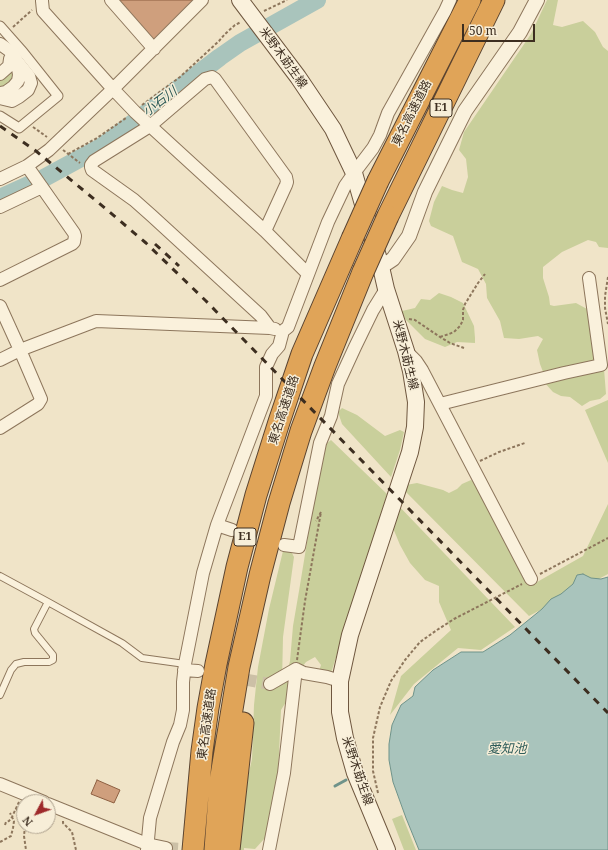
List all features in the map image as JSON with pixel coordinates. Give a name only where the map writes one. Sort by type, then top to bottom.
[{"type":"highway","name":"東名高速道路","points":[[192,850],[202,751],[219,649],[237,567],[256,495],[279,422],[302,354],[378,181],[470,0]]},
{"type":"highway","name":"東名高速道路","points":[[215,850],[221,775],[239,667],[260,575],[279,503],[301,431],[325,366],[372,270],[388,216],[494,0]]},
{"type":"highway","points":[[229,850],[260,575]]},
{"type":"highway","points":[[176,849],[202,751]]},
{"type":"main road","name":"米野木莇生線","points":[[240,0],[298,77],[333,129],[354,173],[372,270],[386,289],[411,371],[416,402],[415,427],[410,452],[350,635],[340,681],[340,712],[345,738],[355,773],[387,850]]},
{"type":"street","points":[[42,0],[43,11],[135,112],[265,231],[308,274]]},
{"type":"street","points":[[112,0],[154,49]]},
{"type":"street","points":[[0,179],[29,169],[154,49],[202,0]]},
{"type":"street","points":[[144,847],[150,818],[173,742],[180,725],[183,710],[184,667],[203,573],[217,525],[266,396],[266,367],[272,354],[279,346],[283,331],[288,327],[328,222],[345,186],[373,148],[388,114],[450,0]]},
{"type":"street","points":[[372,270],[393,259],[409,236],[425,192],[460,121],[469,105],[520,32],[537,0]]},
{"type":"street","points":[[0,100],[12,102],[28,90],[31,83],[29,76],[1,35]]},
{"type":"street","points":[[0,116],[19,128],[58,96],[36,68],[1,35]]},
{"type":"street","points":[[0,47],[2,55],[0,58]]},
{"type":"street","points":[[0,74],[9,66],[10,59],[15,57]]},
{"type":"street","points":[[0,93],[6,92],[14,87],[18,81],[19,75],[15,57]]},
{"type":"street","points":[[265,231],[286,186],[286,177],[215,79],[212,77],[205,79],[150,126],[94,161],[91,165],[92,170],[148,212],[261,316],[270,328]]},
{"type":"street","points":[[0,280],[74,242],[74,232],[29,169]]},
{"type":"street","points":[[0,207],[41,185]]},
{"type":"street","points":[[440,404],[601,365],[589,278]]},
{"type":"street","points":[[284,545],[300,547],[320,443],[331,416],[338,384],[373,310],[386,289]]},
{"type":"street","points":[[0,306],[41,399],[38,404],[0,428]]},
{"type":"street","points":[[0,360],[20,350],[96,321],[270,328],[283,331]]},
{"type":"street","points":[[406,351],[416,361],[422,370],[531,579]]},
{"type":"street","points":[[217,525],[232,530]]},
{"type":"street","points":[[184,667],[198,671]]},
{"type":"street","points":[[296,669],[304,673],[340,681]]},
{"type":"street","points":[[270,684],[296,669]]},
{"type":"street","points":[[269,850],[284,772],[296,669]]},
{"type":"street","points":[[0,784],[23,794]]},
{"type":"street","points":[[56,807],[144,847],[176,849]]},
{"type":"lane","points":[[0,576],[122,643],[142,658],[184,667]]},
{"type":"lane","points":[[0,695],[11,670],[16,664],[24,662],[49,662],[53,660],[53,656],[35,634],[34,629],[48,602]]},
{"type":"path","points":[[1,35],[42,0]]},
{"type":"path","points":[[68,154],[117,126],[180,77],[235,25],[287,0]]},
{"type":"path","points":[[27,122],[55,143]]},
{"type":"path","points":[[71,156],[80,163]]},
{"type":"path","points":[[440,337],[449,334],[460,326],[463,320],[463,310],[478,282],[485,274]]},
{"type":"path","points":[[608,277],[605,308],[608,324]]},
{"type":"path","points":[[396,318],[400,317],[416,320],[450,343],[464,348]]},
{"type":"path","points":[[471,464],[525,443]]},
{"type":"path","points":[[296,669],[305,601],[321,512],[314,524]]},
{"type":"path","points":[[378,794],[373,772],[373,738],[380,707],[391,681],[405,660],[420,642],[454,619],[608,538]]},
{"type":"path","points":[[5,825],[6,822],[12,817],[16,809]]},
{"type":"path","points":[[66,811],[66,816],[63,820],[72,832],[76,850]]},
{"type":"path","points":[[0,842],[11,836],[14,821],[10,813]]},
{"type":"path","points":[[24,834],[26,850]]},
{"type":"green space","points":[[547,0],[558,0],[553,25],[562,27],[583,21],[595,32],[603,47],[608,51],[608,248],[599,247],[596,242],[588,240],[562,252],[543,267],[543,278],[550,305],[554,306],[576,303],[587,309],[597,358],[593,365],[545,377],[537,350],[543,339],[538,336],[519,339],[504,338],[500,321],[487,298],[486,284],[478,269],[462,262],[453,236],[431,226],[429,221],[434,202],[442,186],[463,193],[468,177],[466,159],[459,150],[464,132],[531,34]]},
{"type":"green space","points":[[12,70],[13,79],[11,83],[0,88],[0,79]]},
{"type":"green space","points":[[439,293],[463,303],[474,326],[475,343],[457,342],[445,347],[425,339],[405,319],[402,311],[415,308],[421,299],[430,300]]},
{"type":"green space","points":[[604,369],[606,394],[600,399],[590,401],[582,406],[570,397],[561,396],[553,392],[543,381]]},
{"type":"green space","points":[[608,400],[608,463],[585,410]]},
{"type":"green space","points":[[342,408],[357,415],[385,436],[400,430],[404,432],[391,477],[342,424],[338,412]]},
{"type":"green space","points":[[331,440],[387,494],[332,670],[326,682],[316,680],[321,665],[315,657],[306,662],[291,681],[289,697],[281,710],[278,776],[265,838],[255,849],[244,848],[244,850],[239,850],[242,803],[252,759],[254,705],[258,667],[269,609],[283,551],[291,551],[294,557],[283,637],[282,682],[286,677],[290,661],[293,626],[325,445]]},
{"type":"green space","points":[[471,480],[475,482],[530,586],[583,556],[608,504],[608,574],[529,616],[402,488],[406,485],[417,483],[449,493]]},
{"type":"green space","points":[[396,503],[515,627],[481,650],[458,648],[414,684],[390,715],[401,676],[451,630],[439,602],[439,586],[425,580],[410,563],[400,545],[393,528]]},
{"type":"green space","points":[[402,815],[416,850],[404,850],[392,819]]},
{"type":"water","name":"愛知池","points":[[583,574],[591,578],[601,579],[608,577],[608,850],[419,850],[393,782],[389,760],[389,744],[392,725],[401,705],[413,696],[415,687],[433,670],[461,652],[483,652],[510,635],[542,609],[551,599],[561,594],[573,584],[577,575]]},
{"type":"building","points":[[117,0],[199,0],[154,45]]},
{"type":"building","points":[[97,780],[120,790],[114,803],[91,794]]},
{"type":"waterway","name":"小石川","points":[[0,198],[44,178],[101,147],[240,43],[317,0]]},
{"type":"waterway","points":[[335,786],[346,780]]},
{"type":"tunnel","points":[[209,673],[270,684]]},
{"type":"tunnel","points":[[166,848],[196,850]]},
{"type":"railway","points":[[0,126],[36,151],[146,243],[206,301],[608,713]]},
{"type":"railway","points":[[155,244],[179,266]]}]
